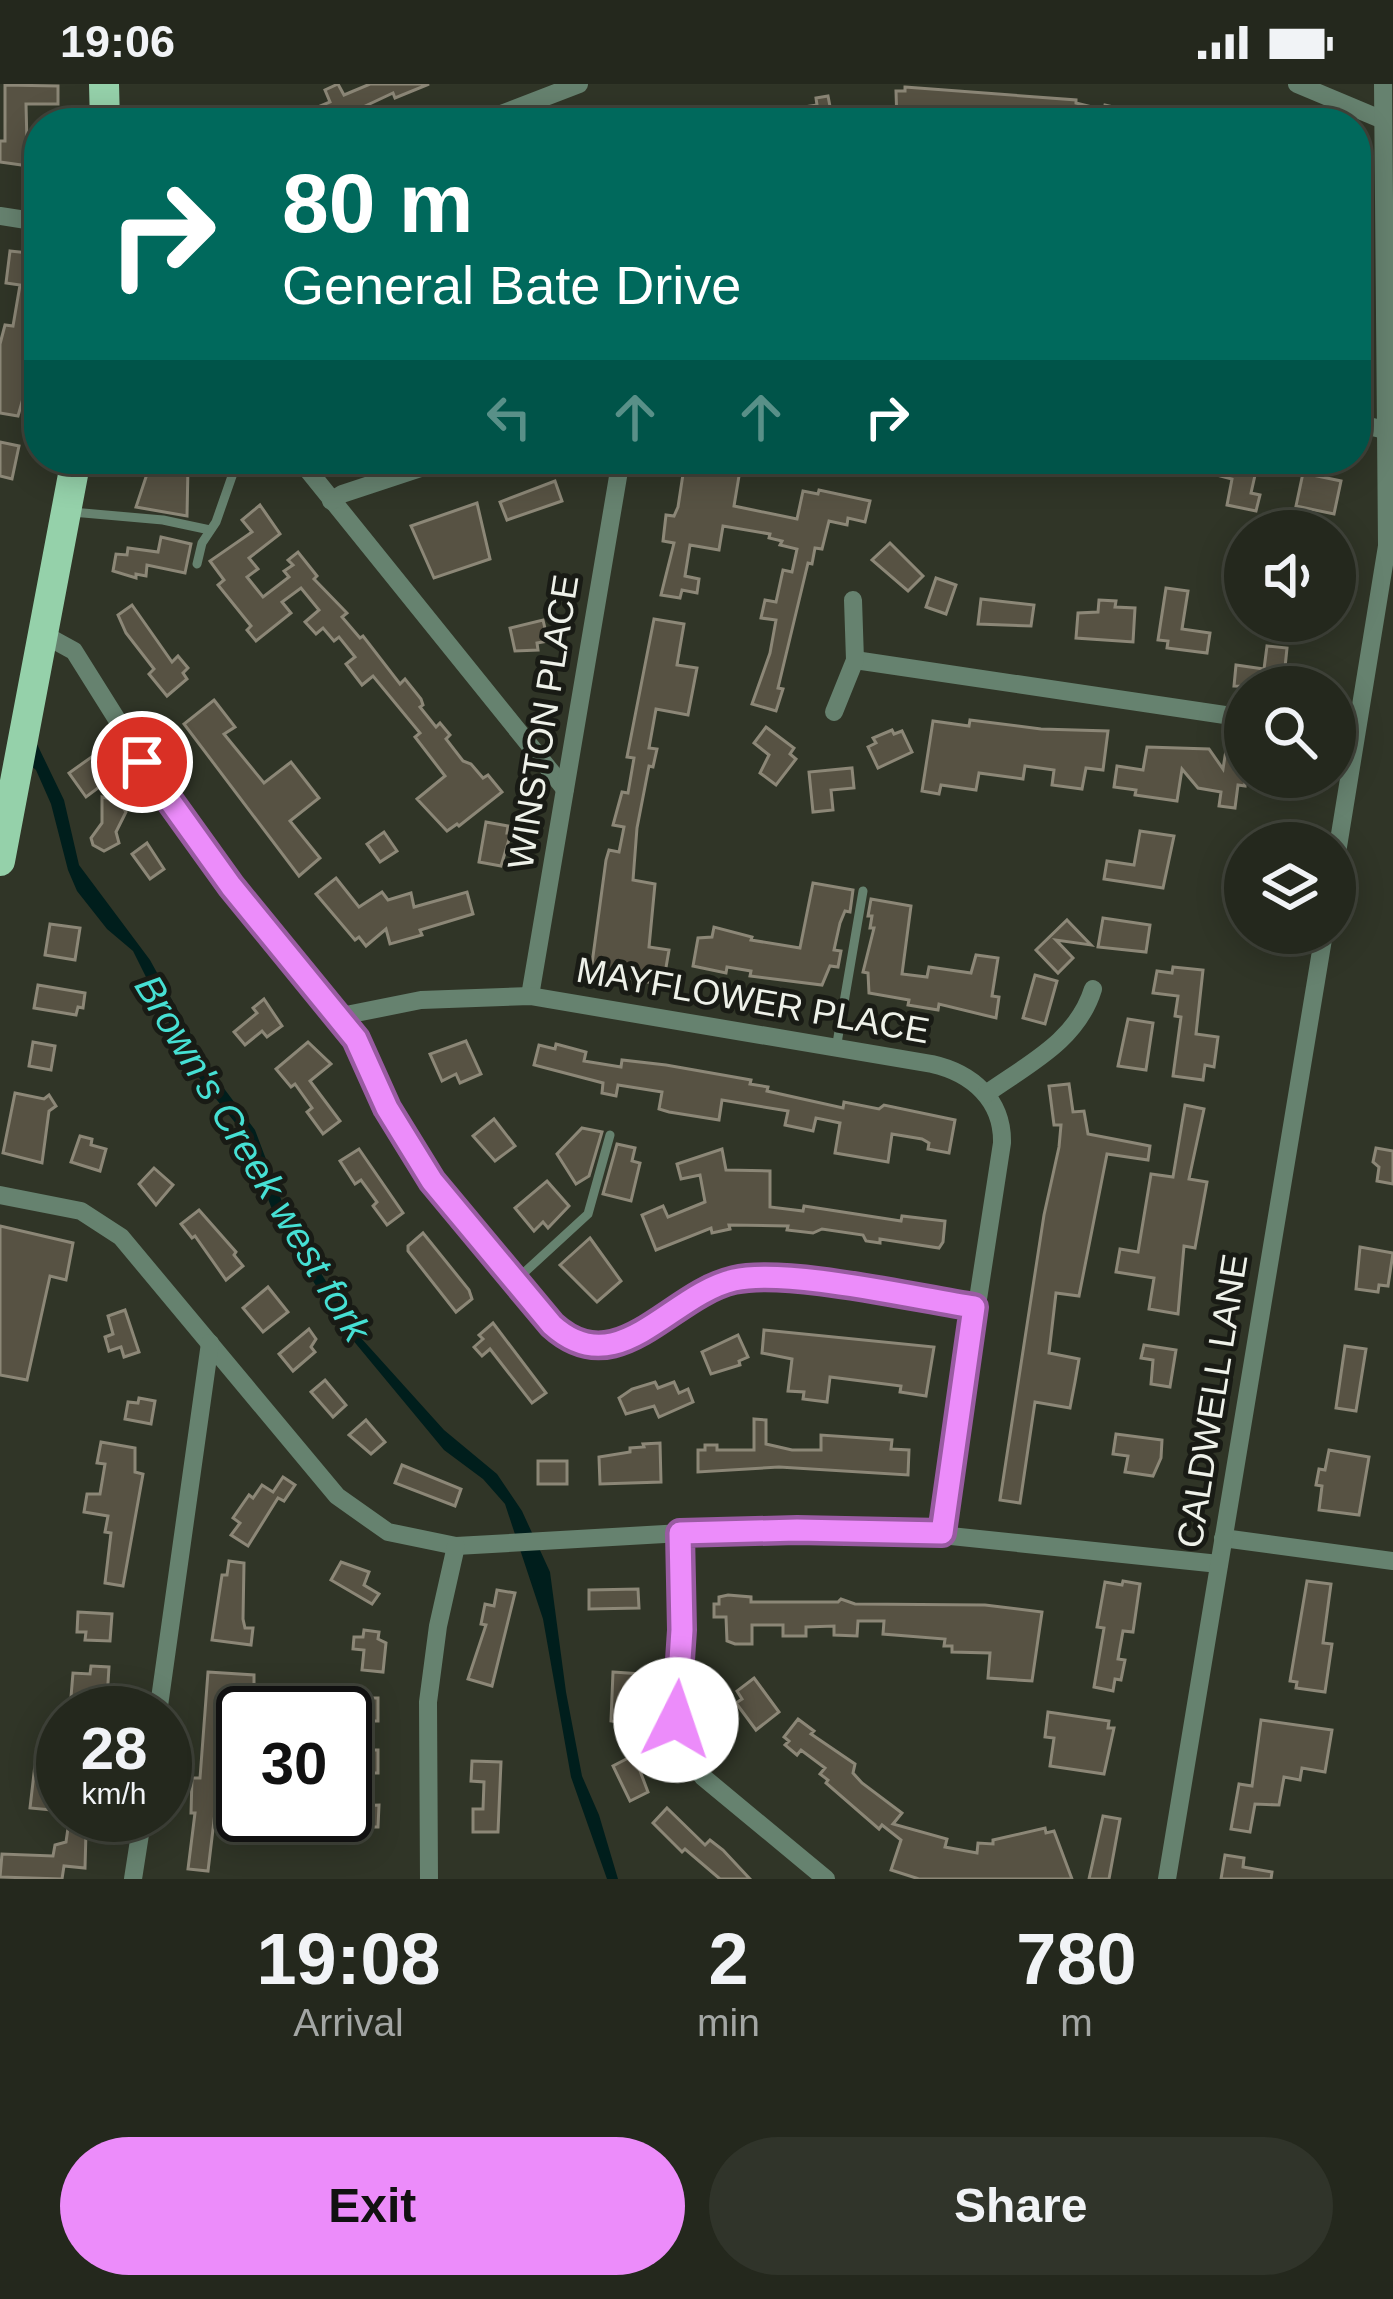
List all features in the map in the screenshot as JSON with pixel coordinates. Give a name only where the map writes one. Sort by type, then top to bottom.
[{"type":"main road","points":[[0,860],[73,474]]},
{"type":"street","points":[[517,108],[579,84]]},
{"type":"street","points":[[1297,84],[1354,108]]},
{"type":"street","points":[[1342,822],[1387,546],[1390,282],[1383,84]]},
{"type":"street","points":[[1371,115],[1383,120]]},
{"type":"street","points":[[310,474],[565,789]]},
{"type":"street","points":[[331,502],[403,474]]},
{"type":"street","name":"WINSTON PLACE","points":[[530,996],[618,474]]},
{"type":"street","points":[[834,712],[855,660],[854,600]]},
{"type":"street","points":[[43,634],[74,651],[180,820],[341,1016],[422,1167],[563,1335],[593,1348],[626,1340],[705,1291],[753,1278],[974,1307]]},
{"type":"street","points":[[855,660],[1224,715]]},
{"type":"street","name":"CALDWELL LANE","points":[[1167,1879],[1320,954]]},
{"type":"street","points":[[942,1533],[1003,1135],[996,1107],[986,1094],[1062,1041],[1083,1016],[1094,989]]},
{"type":"street","name":"MAYFLOWER PLACE","points":[[341,1016],[422,1000],[530,996],[949,1067],[986,1094]]},
{"type":"street","points":[[0,1195],[81,1211],[107,1226],[144,1261],[328,1487],[358,1514],[388,1532],[456,1546],[680,1533],[942,1533],[1219,1564]]},
{"type":"street","points":[[162,1686],[210,1343]]},
{"type":"street","points":[[680,1533],[678,1742],[703,1777],[826,1879]]},
{"type":"street","points":[[1222,1538],[1393,1561]]},
{"type":"street","points":[[429,1879],[428,1702],[456,1546]]},
{"type":"street","points":[[134,1879],[139,1842]]},
{"type":"lane","points":[[197,564],[232,474]]},
{"type":"lane","points":[[66,512],[163,520],[210,530]]},
{"type":"lane","points":[[836,1048],[863,891]]},
{"type":"lane","points":[[514,1281],[584,1220],[610,1135]]},
{"type":"water","name":"Brown's Creek west fork","points":[[35,740],[64,800],[79,865],[150,960],[211,1071],[255,1130],[290,1223],[361,1338],[444,1430],[497,1474],[522,1511],[550,1572],[582,1776],[618,1879],[607,1879],[571,1777],[543,1619],[505,1504],[483,1479],[444,1450],[342,1327],[279,1227],[241,1130],[192,1069],[133,951],[107,929],[77,891],[51,804],[29,764]]},
{"type":"building","points":[[338,84],[344,95],[370,84],[429,84],[361,108],[316,108],[330,102],[325,90]]},
{"type":"building","points":[[5,85],[58,86],[58,104],[26,104],[24,108],[24,165],[0,162],[0,141],[5,141]]},
{"type":"building","points":[[905,87],[1076,100],[1096,108],[897,108],[896,91],[905,91]]},
{"type":"building","points":[[828,96],[830,108],[804,108],[817,105],[816,98]]},
{"type":"building","points":[[10,251],[24,252],[24,395],[18,416],[0,413],[0,344],[5,325],[13,326],[20,285],[6,283]]},
{"type":"building","points":[[0,442],[19,446],[12,479],[0,476]]},
{"type":"building","points":[[147,474],[188,474],[187,516],[136,507]]},
{"type":"building","points":[[683,474],[739,474],[734,506],[797,519],[803,491],[870,501],[865,522],[829,521],[822,549],[815,548],[812,564],[808,563],[776,711],[752,704],[776,620],[761,618],[765,600],[776,602],[783,570],[792,572],[797,549],[780,545],[782,541],[769,538],[770,534],[723,526],[719,550],[690,545],[685,576],[699,579],[697,593],[682,590],[680,598],[661,595],[674,543],[663,541],[666,515],[674,516]]},
{"type":"building","points":[[1213,474],[1255,474],[1251,493],[1260,495],[1256,510],[1227,505],[1232,479]]},
{"type":"building","points":[[1303,474],[1341,481],[1335,510],[1296,506]]},
{"type":"building","points":[[555,481],[562,501],[507,520],[500,502]]},
{"type":"building","points":[[477,503],[490,559],[434,578],[411,526]]},
{"type":"building","points":[[260,505],[280,534],[249,558],[258,569],[247,577],[263,597],[289,577],[284,571],[293,565],[288,560],[298,552],[317,576],[314,579],[347,613],[342,617],[400,684],[405,679],[436,727],[440,723],[450,735],[446,739],[463,761],[483,778],[488,775],[502,792],[459,826],[447,831],[417,799],[445,776],[415,737],[420,733],[373,676],[362,685],[346,664],[355,657],[339,637],[334,641],[323,628],[316,634],[305,622],[319,610],[301,588],[282,602],[291,613],[256,641],[247,630],[251,626],[218,585],[224,580],[210,561],[252,532],[242,520]]},
{"type":"building","points":[[161,537],[191,544],[185,573],[147,565],[146,576],[136,574],[136,578],[113,571],[116,554],[127,555],[128,548],[158,552]]},
{"type":"building","points":[[890,543],[923,576],[908,591],[872,560]]},
{"type":"building","points":[[936,578],[956,585],[946,614],[926,607]]},
{"type":"building","points":[[1166,588],[1188,591],[1182,629],[1210,633],[1207,653],[1167,648],[1168,641],[1158,640]]},
{"type":"building","points":[[981,599],[1034,605],[1031,626],[978,624]]},
{"type":"building","points":[[1099,600],[1135,608],[1133,642],[1076,638],[1078,613],[1098,612]]},
{"type":"building","points":[[132,605],[172,662],[178,656],[188,668],[183,673],[187,679],[167,696],[149,674],[154,669],[118,615]]},
{"type":"building","points":[[654,619],[684,624],[677,665],[697,668],[688,715],[656,709],[649,748],[657,749],[637,828],[633,880],[655,884],[649,947],[669,950],[663,985],[591,971],[606,860],[609,850],[619,852],[624,827],[613,825],[622,792],[628,793],[634,758],[627,757]]},
{"type":"building","points":[[543,620],[548,641],[537,643],[538,650],[515,651],[510,628]]},
{"type":"building","points":[[1267,646],[1287,648],[1285,666],[1264,666]]},
{"type":"building","points":[[214,700],[235,727],[224,734],[264,783],[291,762],[319,798],[290,821],[320,858],[299,876],[184,724]]},
{"type":"building","points":[[970,720],[1108,731],[1103,770],[1086,768],[1082,789],[1052,785],[1054,770],[1025,766],[1023,779],[979,773],[976,790],[941,785],[939,794],[922,791],[933,721],[969,726]]},
{"type":"building","points":[[766,727],[794,748],[790,754],[796,759],[776,785],[760,773],[769,755],[754,743]]},
{"type":"building","points":[[892,730],[894,734],[902,731],[912,752],[878,768],[868,747],[876,743],[873,738]]},
{"type":"building","points":[[1147,747],[1209,749],[1223,769],[1224,763],[1224,798],[1236,798],[1235,808],[1219,806],[1221,792],[1198,788],[1182,769],[1177,801],[1114,787],[1117,766],[1143,770]]},
{"type":"building","points":[[93,756],[110,779],[86,797],[69,773]]},
{"type":"building","points":[[852,768],[854,788],[831,790],[833,810],[813,812],[809,772]]},
{"type":"building","points":[[102,797],[119,801],[126,812],[116,832],[119,843],[104,851],[91,838],[102,823]]},
{"type":"building","points":[[486,822],[508,826],[507,833],[511,833],[501,866],[479,862]]},
{"type":"building","points":[[1140,831],[1174,836],[1163,888],[1104,879],[1107,861],[1134,865]]},
{"type":"building","points":[[384,832],[397,851],[380,862],[367,844]]},
{"type":"building","points":[[147,843],[164,869],[150,879],[132,854]]},
{"type":"building","points":[[336,878],[359,907],[382,892],[388,900],[411,893],[414,907],[467,892],[473,914],[390,944],[386,929],[366,946],[359,937],[355,940],[316,894]]},
{"type":"building","points":[[813,883],[853,890],[850,912],[845,911],[834,950],[841,951],[838,967],[830,966],[822,985],[750,976],[751,971],[727,967],[726,973],[693,966],[698,938],[712,937],[714,927],[751,940],[800,948]]},
{"type":"building","points":[[871,899],[911,906],[902,974],[927,977],[929,967],[971,973],[976,955],[998,958],[992,996],[999,997],[996,1018],[939,1004],[938,1010],[908,1005],[909,1000],[869,993],[868,973],[863,972],[874,928],[868,916]]},
{"type":"building","points":[[1103,918],[1150,925],[1146,952],[1098,947]]},
{"type":"building","points":[[1067,920],[1091,945],[1056,940],[1073,958],[1058,973],[1036,950]]},
{"type":"building","points":[[50,924],[80,928],[75,960],[45,955]]},
{"type":"building","points":[[1173,967],[1203,970],[1196,1034],[1218,1037],[1214,1067],[1205,1065],[1203,1080],[1173,1076],[1181,1017],[1175,1016],[1178,996],[1153,993],[1157,971],[1172,973]]},
{"type":"building","points":[[1035,975],[1057,981],[1045,1024],[1023,1018]]},
{"type":"building","points":[[38,985],[85,993],[83,1008],[78,1007],[76,1015],[34,1008]]},
{"type":"building","points":[[264,999],[282,1026],[267,1037],[262,1031],[245,1045],[234,1032],[257,1013],[253,1008]]},
{"type":"building","points":[[1128,1019],[1153,1023],[1146,1070],[1118,1066]]},
{"type":"building","points":[[466,1041],[481,1074],[460,1083],[456,1074],[442,1081],[430,1054]]},
{"type":"building","points":[[33,1042],[55,1046],[51,1070],[29,1066]]},
{"type":"building","points":[[308,1042],[331,1064],[310,1081],[340,1121],[323,1134],[295,1084],[291,1087],[276,1069]]},
{"type":"building","points":[[556,1044],[586,1052],[584,1061],[621,1067],[622,1060],[666,1065],[751,1080],[750,1084],[768,1087],[767,1091],[843,1108],[844,1102],[879,1109],[884,1105],[955,1120],[949,1153],[928,1149],[929,1143],[922,1139],[892,1134],[888,1162],[835,1153],[840,1123],[816,1118],[813,1131],[785,1125],[788,1111],[722,1100],[719,1120],[669,1112],[659,1109],[662,1092],[618,1085],[616,1096],[602,1093],[603,1083],[534,1065],[539,1045],[555,1049]]},
{"type":"building","points":[[1069,1084],[1073,1112],[1084,1111],[1088,1134],[1150,1146],[1148,1160],[1107,1154],[1079,1296],[1056,1293],[1049,1353],[1079,1359],[1070,1408],[1035,1402],[1020,1503],[1000,1500],[1059,1147],[1061,1125],[1054,1125],[1049,1086]]},
{"type":"building","points":[[15,1093],[44,1099],[49,1095],[56,1106],[49,1111],[42,1163],[3,1153]]},
{"type":"building","points":[[1185,1105],[1204,1109],[1189,1179],[1207,1182],[1195,1248],[1184,1246],[1178,1314],[1149,1309],[1154,1278],[1116,1272],[1120,1249],[1138,1252],[1151,1174],[1173,1177]]},
{"type":"building","points":[[494,1119],[515,1146],[495,1161],[473,1136]]},
{"type":"building","points":[[582,1128],[602,1132],[589,1176],[576,1184],[557,1154]]},
{"type":"building","points":[[80,1136],[106,1149],[100,1171],[71,1162]]},
{"type":"building","points":[[617,1144],[635,1148],[632,1161],[640,1163],[631,1201],[603,1194]]},
{"type":"building","points":[[1376,1148],[1393,1151],[1393,1184],[1377,1181]]},
{"type":"building","points":[[359,1149],[403,1213],[387,1225],[361,1180],[355,1184],[340,1161]]},
{"type":"building","points":[[722,1149],[726,1170],[770,1171],[770,1207],[803,1211],[804,1206],[901,1221],[902,1216],[945,1221],[943,1242],[939,1248],[866,1241],[863,1235],[822,1229],[813,1233],[787,1230],[788,1226],[729,1225],[730,1229],[712,1233],[711,1228],[656,1250],[642,1215],[663,1206],[668,1217],[705,1202],[700,1175],[681,1179],[677,1164]]},
{"type":"building","points":[[154,1168],[173,1185],[156,1205],[139,1184]]},
{"type":"building","points":[[547,1181],[569,1206],[548,1228],[543,1222],[534,1231],[515,1208]]},
{"type":"building","points":[[199,1210],[243,1266],[226,1280],[181,1224]]},
{"type":"building","points":[[0,1226],[73,1243],[66,1280],[50,1276],[27,1380],[0,1375]]},
{"type":"building","points":[[423,1233],[469,1290],[472,1299],[456,1312],[408,1251]]},
{"type":"building","points":[[590,1238],[621,1281],[597,1302],[560,1265]]},
{"type":"building","points":[[1360,1247],[1393,1253],[1388,1286],[1379,1285],[1378,1292],[1356,1289]]},
{"type":"building","points":[[268,1287],[288,1312],[263,1332],[243,1308]]},
{"type":"building","points":[[125,1310],[139,1352],[124,1357],[121,1347],[109,1351],[105,1337],[113,1334],[108,1316]]},
{"type":"building","points":[[493,1323],[546,1393],[532,1403],[490,1349],[482,1356],[474,1347]]},
{"type":"building","points":[[309,1329],[316,1339],[311,1347],[315,1352],[293,1371],[279,1354]]},
{"type":"building","points":[[764,1330],[934,1347],[926,1396],[900,1392],[901,1386],[830,1377],[827,1402],[803,1399],[804,1392],[788,1391],[792,1359],[762,1353]]},
{"type":"building","points":[[738,1335],[748,1357],[740,1365],[711,1374],[702,1352]]},
{"type":"building","points":[[1144,1345],[1176,1350],[1170,1387],[1151,1384],[1153,1360],[1141,1358]]},
{"type":"building","points":[[1345,1346],[1366,1349],[1356,1411],[1336,1408]]},
{"type":"building","points":[[325,1380],[346,1405],[333,1417],[311,1392]]},
{"type":"building","points":[[655,1382],[658,1388],[674,1382],[679,1393],[688,1389],[693,1402],[659,1417],[654,1406],[626,1414],[619,1398]]},
{"type":"building","points":[[139,1398],[155,1401],[151,1424],[125,1419],[128,1402],[138,1403]]},
{"type":"building","points":[[754,1419],[766,1420],[766,1444],[792,1450],[821,1450],[821,1435],[892,1440],[891,1449],[909,1450],[908,1475],[779,1467],[698,1472],[698,1450],[705,1450],[705,1445],[717,1445],[717,1450],[754,1450]]},
{"type":"building","points":[[366,1420],[385,1442],[371,1454],[349,1435]]},
{"type":"building","points":[[1116,1434],[1162,1440],[1153,1476],[1125,1472],[1128,1456],[1113,1454]]},
{"type":"building","points":[[101,1442],[135,1448],[135,1472],[143,1474],[123,1586],[105,1583],[111,1533],[105,1532],[108,1516],[84,1512],[87,1494],[100,1494],[105,1464],[97,1463]]},
{"type":"building","points":[[660,1443],[661,1482],[600,1484],[599,1457]]},
{"type":"building","points":[[1329,1450],[1369,1457],[1359,1515],[1319,1510],[1322,1486],[1316,1485]]},
{"type":"building","points":[[538,1461],[567,1461],[567,1484],[538,1484]]},
{"type":"building","points":[[402,1465],[461,1489],[455,1506],[395,1483]]},
{"type":"building","points":[[283,1477],[295,1485],[284,1501],[278,1498],[248,1546],[231,1535],[240,1523],[233,1518],[249,1495],[253,1498],[262,1485],[273,1492]]},
{"type":"building","points":[[229,1561],[244,1563],[243,1619],[245,1628],[253,1628],[251,1645],[212,1640],[222,1575],[227,1575]]},
{"type":"building","points":[[341,1562],[369,1572],[364,1585],[379,1594],[372,1604],[331,1580]]},
{"type":"building","points":[[1123,1581],[1140,1584],[1133,1632],[1123,1631],[1118,1659],[1125,1660],[1121,1680],[1115,1679],[1113,1691],[1094,1687],[1104,1628],[1097,1627],[1105,1582],[1122,1585]]},
{"type":"building","points":[[1307,1581],[1331,1584],[1323,1643],[1332,1644],[1325,1692],[1296,1688],[1297,1682],[1290,1681]]},
{"type":"building","points":[[638,1589],[639,1608],[589,1609],[589,1590]]},
{"type":"building","points":[[497,1590],[515,1593],[492,1686],[468,1679],[486,1625],[481,1624],[485,1604],[494,1606]]},
{"type":"building","points":[[728,1595],[751,1597],[751,1602],[841,1599],[855,1604],[985,1605],[1042,1612],[1032,1681],[988,1678],[990,1653],[952,1652],[952,1646],[944,1646],[945,1639],[883,1634],[884,1621],[858,1621],[857,1636],[834,1635],[834,1626],[806,1627],[806,1636],[783,1636],[783,1625],[752,1625],[752,1644],[735,1644],[727,1641],[726,1617],[714,1617],[714,1604]]},
{"type":"building","points":[[78,1612],[112,1614],[110,1641],[85,1640],[86,1632],[77,1632]]},
{"type":"building","points":[[364,1630],[379,1632],[378,1639],[386,1643],[383,1672],[362,1670],[364,1650],[353,1649],[354,1637],[363,1637]]},
{"type":"building","points":[[91,1666],[109,1667],[108,1686],[72,1686],[73,1673],[90,1674]]},
{"type":"building","points":[[208,1672],[254,1675],[254,1686],[216,1686],[216,1804],[208,1871],[188,1869],[195,1813],[192,1778],[200,1778]]},
{"type":"building","points":[[613,1672],[641,1674],[632,1724],[611,1721]]},
{"type":"building","points":[[754,1678],[779,1712],[756,1730],[736,1703],[742,1699],[737,1691]]},
{"type":"building","points":[[372,1698],[378,1698],[378,1721],[372,1721]]},
{"type":"building","points":[[1048,1712],[1109,1721],[1108,1728],[1114,1728],[1104,1774],[1050,1766],[1054,1738],[1045,1737]]},
{"type":"building","points":[[798,1719],[814,1731],[811,1734],[855,1764],[853,1773],[862,1783],[902,1813],[893,1824],[947,1839],[945,1847],[977,1853],[978,1843],[993,1844],[993,1840],[1045,1828],[1046,1833],[1054,1831],[1072,1879],[919,1879],[891,1870],[901,1840],[882,1825],[879,1829],[826,1783],[820,1774],[825,1768],[801,1750],[797,1755],[785,1745],[789,1741],[784,1737]]},
{"type":"building","points":[[1261,1720],[1332,1730],[1325,1772],[1302,1768],[1300,1780],[1284,1777],[1279,1805],[1255,1804],[1250,1832],[1231,1829],[1239,1784],[1252,1786]]},
{"type":"building","points":[[372,1750],[378,1750],[378,1773],[372,1773]]},
{"type":"building","points":[[634,1755],[648,1792],[630,1801],[613,1766]]},
{"type":"building","points":[[36,1756],[36,1809],[30,1808]]},
{"type":"building","points":[[472,1761],[501,1762],[498,1832],[473,1832],[473,1809],[483,1809],[484,1782],[471,1781]]},
{"type":"building","points":[[372,1805],[379,1805],[378,1827],[372,1827]]},
{"type":"building","points":[[667,1808],[705,1845],[710,1840],[723,1850],[750,1879],[720,1879],[685,1849],[682,1852],[653,1823]]},
{"type":"building","points":[[1103,1816],[1120,1819],[1109,1879],[1089,1879]]},
{"type":"building","points":[[86,1842],[85,1868],[64,1866],[62,1879],[0,1877],[2,1854],[53,1856],[55,1845]]},
{"type":"building","points":[[1225,1855],[1244,1858],[1243,1867],[1272,1872],[1271,1879],[1221,1879]]},
{"type":"route","points":[[142,762],[231,886],[341,1016],[401,1134],[432,1181],[563,1335],[593,1348],[618,1343],[705,1291],[753,1278],[974,1307],[942,1533],[680,1533],[683,1592],[676,1720]]}]
